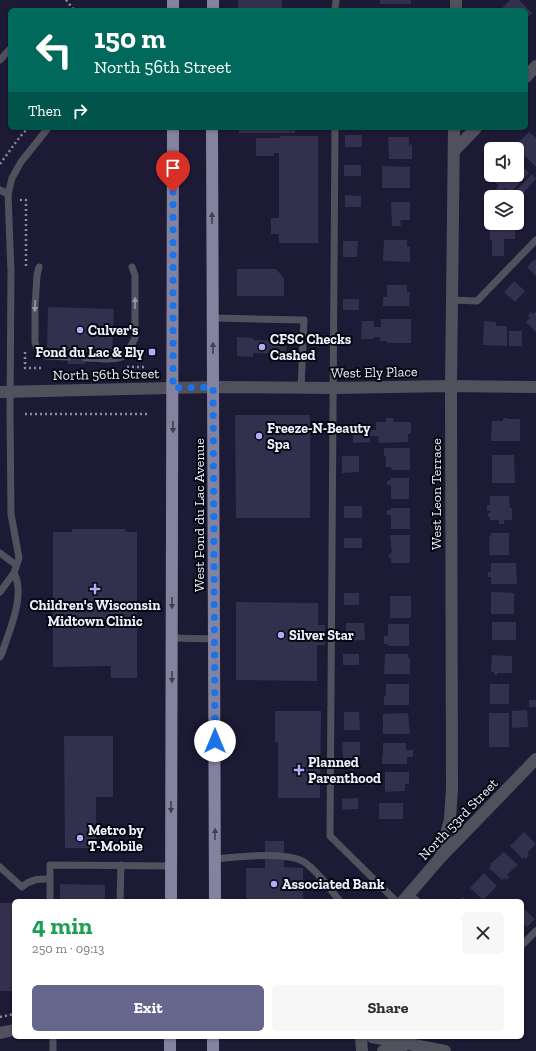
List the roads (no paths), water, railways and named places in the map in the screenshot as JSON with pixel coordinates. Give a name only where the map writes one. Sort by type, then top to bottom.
[{"type":"main road","name":"West Fond du Lac Avenue","points":[[171,899],[173,130]]},
{"type":"main road","name":"West Fond du Lac Avenue","points":[[212,130],[214,899]]},
{"type":"main road","points":[[170,1039],[170,1051]]},
{"type":"main road","points":[[213,1039],[213,1051]]},
{"type":"street","points":[[528,74],[536,66]]},
{"type":"street","name":"West Leon Terrace","points":[[440,858],[450,818],[452,789],[451,386],[454,130]]},
{"type":"street","points":[[454,151],[474,130]]},
{"type":"street","name":"North 56th Street","points":[[5,391],[213,387]]},
{"type":"street","name":"West Ely Place","points":[[213,387],[536,387]]},
{"type":"street","name":"North 53rd Street","points":[[410,899],[440,858],[536,759]]},
{"type":"street","points":[[0,1033],[12,1030]]},
{"type":"street","points":[[361,1039],[362,1051]]},
{"type":"street","points":[[383,1039],[445,1051]]},
{"type":"street","points":[[383,1051],[409,1044]]},
{"type":"lane","points":[[0,60],[8,51]]},
{"type":"lane","points":[[0,592],[14,574],[19,558],[11,514],[5,391],[11,271],[8,194],[12,178],[21,162],[46,130]]},
{"type":"lane","points":[[335,130],[330,836],[394,899]]},
{"type":"lane","points":[[0,190],[8,194]]},
{"type":"lane","points":[[452,300],[477,301],[536,240]]},
{"type":"lane","points":[[39,267],[36,275],[35,342],[37,348],[46,356],[68,357]]},
{"type":"lane","points":[[85,358],[123,357],[132,344],[135,338],[135,283],[132,267]]},
{"type":"lane","points":[[213,318],[304,320],[301,388]]},
{"type":"lane","points":[[0,553],[16,565]]},
{"type":"lane","points":[[0,657],[17,604],[18,580],[14,574]]},
{"type":"lane","points":[[172,638],[214,639]]},
{"type":"lane","points":[[215,859],[284,856],[303,861],[339,899]]},
{"type":"lane","points":[[50,899],[50,865],[171,866]]},
{"type":"lane","points":[[120,899],[121,865]]},
{"type":"lane","points":[[0,867],[22,887],[27,882],[34,879],[50,879]]},
{"type":"lane","points":[[524,943],[536,931]]},
{"type":"lane","points":[[53,1039],[53,1051]]},
{"type":"place","name":"Culver's","points":[[80,330]]},
{"type":"place","name":"CFSC Checks Cashed","points":[[262,347]]},
{"type":"place","name":"Fond du Lac & Ely","points":[[152,352]]},
{"type":"place","name":"Freeze-N-Beauty Spa","points":[[259,436]]},
{"type":"place","name":"Children's Wisconsin Midtown Clinic","points":[[95,589]]},
{"type":"place","name":"Silver Star","points":[[281,635]]},
{"type":"place","name":"Planned Parenthood","points":[[299,770]]},
{"type":"place","name":"Metro by T-Mobile","points":[[80,838]]},
{"type":"place","name":"Associated Bank","points":[[274,884]]}]
